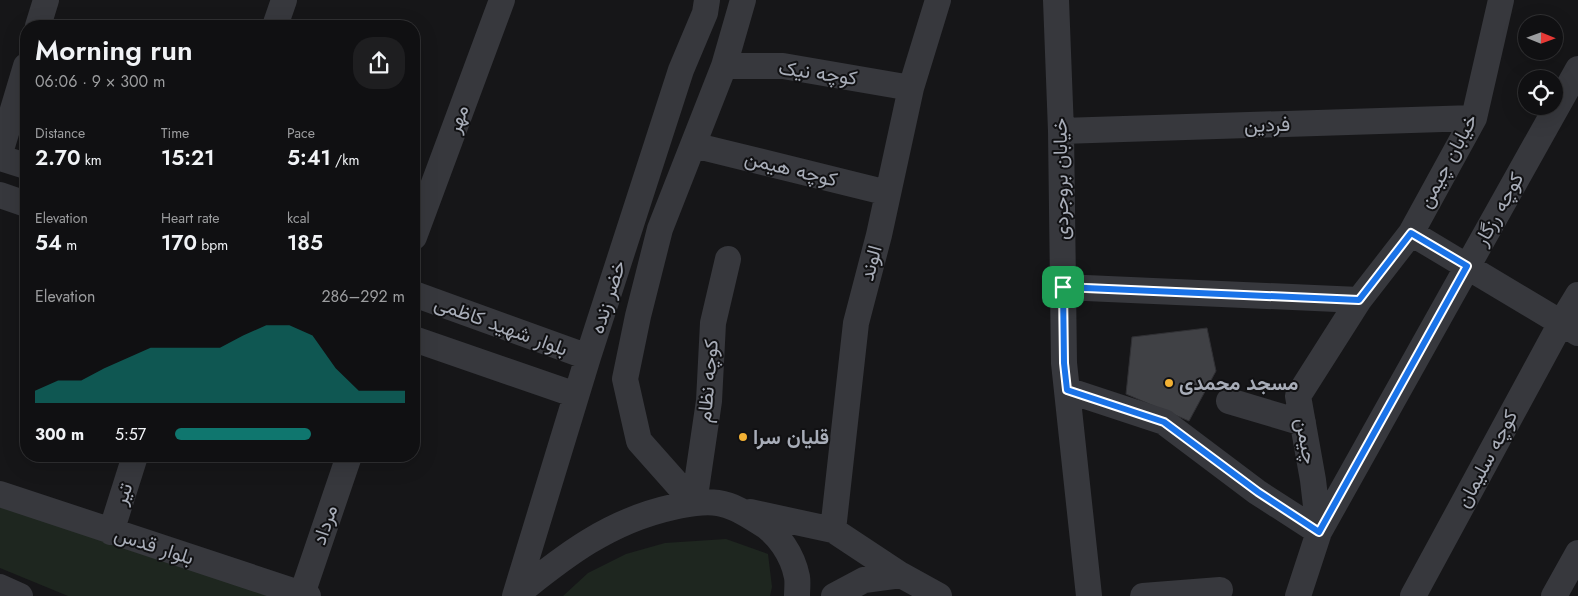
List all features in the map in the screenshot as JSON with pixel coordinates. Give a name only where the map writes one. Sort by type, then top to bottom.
[{"type":"street","points":[[40,20],[46,0]]},
{"type":"street","points":[[277,20],[284,0]]},
{"type":"street","name":"مهر","points":[[420,222],[502,0]]},
{"type":"street","name":"خضر زنده","points":[[515,596],[588,357],[681,70],[705,13],[707,0]]},
{"type":"street","name":"خضر زنده","points":[[694,503],[639,441],[625,379],[638,316],[660,228],[724,66],[744,0]]},
{"type":"street","name":"الوند","points":[[833,530],[856,323],[888,193],[911,88],[938,0]]},
{"type":"street","name":"خیابان بروجردی","points":[[1056,0],[1061,131],[1064,363],[1089,596]]},
{"type":"street","name":"خیابان چیمن","points":[[1359,300],[1411,233],[1474,118],[1501,0]]},
{"type":"street","name":"کوچه نیک","points":[[724,66],[783,66],[911,88]]},
{"type":"street","name":"کوچه رزگار","points":[[1319,532],[1578,69]]},
{"type":"street","points":[[0,153],[20,86]]},
{"type":"street","name":"فردین","points":[[1061,131],[1474,118]]},
{"type":"street","name":"کوچه هیمن","points":[[693,144],[888,193]]},
{"type":"street","points":[[0,158],[20,164]]},
{"type":"street","points":[[0,195],[20,202]]},
{"type":"street","points":[[1411,233],[1569,328]]},
{"type":"street","name":"کوچه نظام","points":[[694,503],[709,401],[713,323],[728,259]]},
{"type":"street","points":[[1063,287],[1359,300]]},
{"type":"street","name":"کوچه سلیمان","points":[[1413,596],[1569,328],[1578,295]]},
{"type":"street","name":"بلوار شهید کاظمی","points":[[420,296],[588,357]]},
{"type":"street","name":"چیمن","points":[[1298,596],[1319,532],[1313,480],[1298,396],[1359,300]]},
{"type":"street","name":"بلوار شهید کاظمی","points":[[420,341],[576,395]]},
{"type":"street","points":[[1067,390],[1164,422],[1258,492],[1319,532]]},
{"type":"street","points":[[1229,401],[1303,423]]},
{"type":"street","name":"تیر","points":[[111,532],[133,462]]},
{"type":"street","name":"مرداد","points":[[305,595],[346,462]]},
{"type":"street","name":"بلوار قدس","points":[[0,494],[305,595]]},
{"type":"street","points":[[515,596],[570,552],[606,531],[648,512],[694,503],[720,503],[739,510],[833,530],[901,575],[939,596]]},
{"type":"street","points":[[739,510],[764,524],[779,538],[789,555],[797,578],[797,596]]},
{"type":"street","points":[[1554,596],[1578,552]]},
{"type":"street","points":[[834,596],[864,580],[901,575]]},
{"type":"street","points":[[0,587],[20,596]]},
{"type":"street","points":[[1143,596],[1220,590]]},
{"type":"shaded area","points":[[0,499],[268,596],[68,596],[0,568]]},
{"type":"shaded area","points":[[726,539],[768,554],[772,587],[770,596],[563,596],[588,573],[626,554],[665,543]]},
{"type":"building","name":"مسجد محمدی","points":[[1207,328],[1216,371],[1189,421],[1126,394],[1132,337]]},
{"type":"place","name":"مسجد محمدی","points":[[1169,383]]},
{"type":"place","name":"قلیان سرا","points":[[743,437]]},
{"type":"route","points":[[1411,233],[1467,266],[1319,532],[1258,492],[1164,422],[1067,390],[1064,363],[1063,287],[1359,300],[1411,233]]}]
